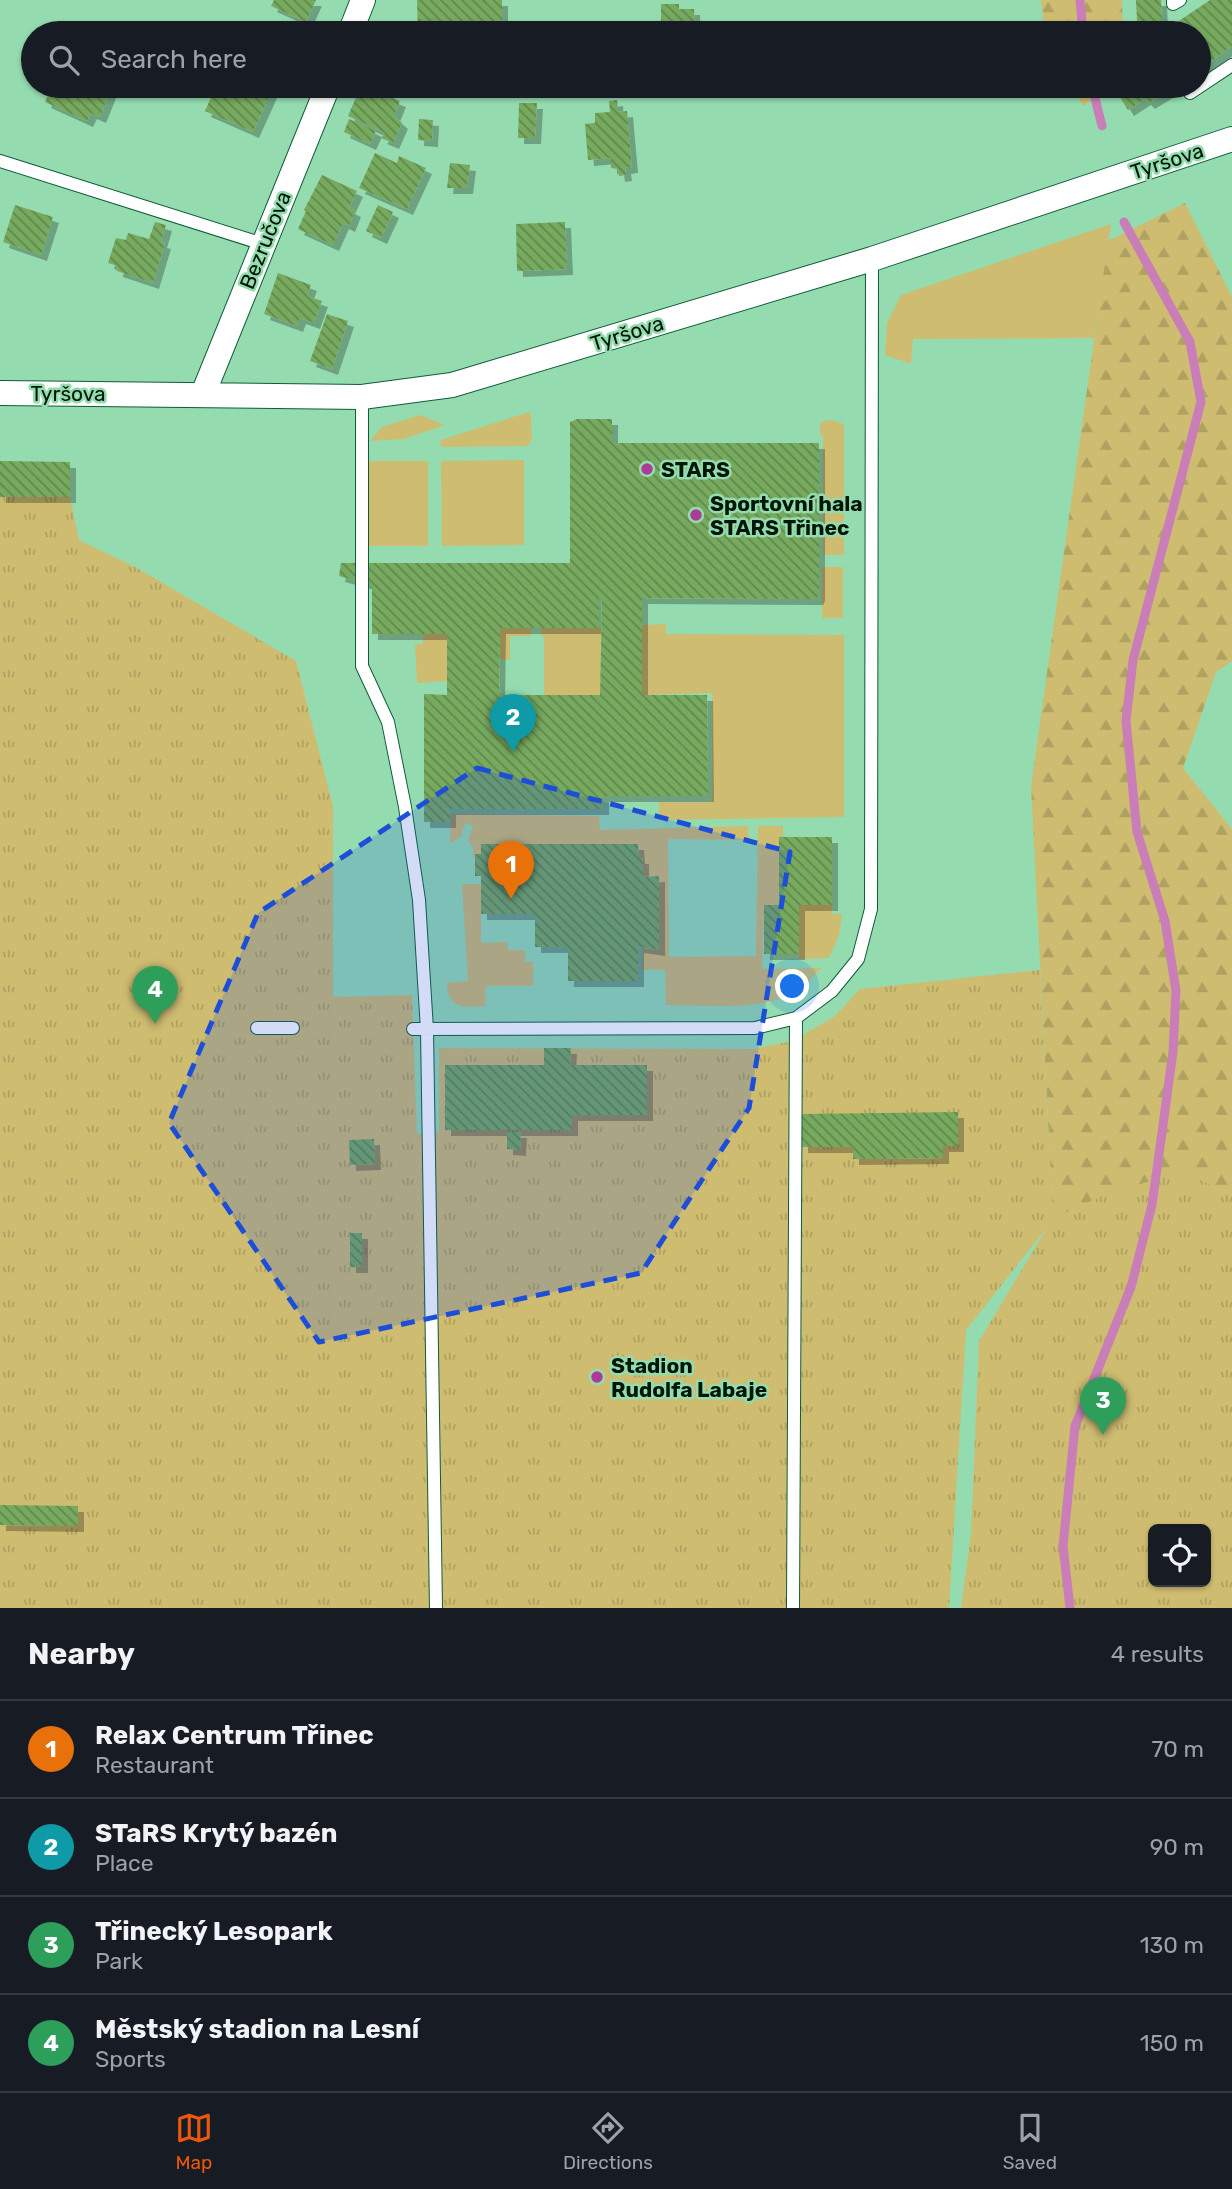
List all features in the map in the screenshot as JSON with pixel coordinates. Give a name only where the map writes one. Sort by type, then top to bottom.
[{"type":"street","points":[[354,21],[363,0]]},
{"type":"street","name":"Bezručova","points":[[203,394],[323,98]]},
{"type":"street","name":"Tyršova","points":[[0,393],[362,397],[452,385],[872,259],[1232,139]]},
{"type":"lane","points":[[1173,0],[1174,4],[1180,0]]},
{"type":"lane","points":[[1211,79],[1232,65]]},
{"type":"lane","points":[[0,161],[263,244]]},
{"type":"lane","points":[[413,1029],[755,1028],[796,1018],[832,990],[858,959],[871,909],[872,259]]},
{"type":"lane","points":[[362,397],[362,666],[388,722],[405,807],[419,900],[427,1030],[436,1608]]},
{"type":"lane","points":[[793,1608],[796,1018]]},
{"type":"lane","points":[[257,1028],[293,1028]]},
{"type":"highlighted area","points":[[477,768],[790,852],[749,1108],[641,1273],[319,1342],[169,1123],[258,913]]},
{"type":"green space","points":[[1041,0],[1122,0],[1123,21],[1044,21]]},
{"type":"green space","points":[[1078,98],[1092,98],[1084,106]]},
{"type":"green space","points":[[1185,203],[1232,297],[1232,661],[1216,672],[1183,768],[1232,829],[1232,1194],[1182,1172],[1053,1219],[1031,786],[1108,241]]},
{"type":"green space","points":[[1111,224],[1094,338],[913,339],[911,364],[885,355],[887,323],[901,295]]},
{"type":"green space","points":[[529,412],[532,439],[528,446],[440,445],[441,440]]},
{"type":"green space","points":[[420,415],[445,425],[404,439],[370,441],[382,427]]},
{"type":"green space","points":[[832,420],[844,424],[844,555],[823,555],[823,435],[820,435],[820,424]]},
{"type":"green space","points":[[524,460],[524,545],[442,546],[441,461]]},
{"type":"green space","points":[[369,461],[428,461],[428,546],[369,546]]},
{"type":"green space","points":[[0,462],[70,462],[70,497],[79,540],[137,568],[296,661],[333,806],[333,997],[412,995],[417,1134],[439,1132],[439,1048],[753,1049],[792,1041],[834,1017],[860,989],[1040,970],[1053,1218],[1109,1193],[1182,1172],[1232,1194],[1232,1608],[961,1608],[971,1534],[979,1341],[1048,1226],[966,1330],[949,1608],[0,1608]]},
{"type":"green space","points":[[822,567],[843,567],[843,618],[822,618]]},
{"type":"green space","points":[[666,624],[666,634],[844,635],[844,817],[659,820],[659,802],[712,802],[712,693],[642,695],[642,625]]},
{"type":"green space","points":[[500,628],[531,628],[531,636],[510,636],[510,660],[500,659]]},
{"type":"green space","points":[[541,628],[601,628],[600,695],[544,695],[544,637],[541,636]]},
{"type":"green space","points":[[423,634],[447,634],[447,681],[417,683],[415,644],[423,644]]},
{"type":"green space","points":[[451,814],[599,816],[600,830],[748,826],[749,840],[668,839],[669,957],[756,956],[758,826],[783,826],[783,837],[779,837],[779,905],[764,905],[762,969],[821,968],[796,991],[764,1003],[730,1006],[666,1005],[665,970],[642,970],[643,947],[659,950],[659,876],[643,877],[643,858],[639,858],[638,844],[481,844],[481,854],[473,857],[473,847],[468,841],[473,826],[465,823],[461,837],[450,843]]},
{"type":"green space","points":[[462,884],[481,884],[481,943],[507,942],[508,950],[525,950],[525,962],[533,962],[533,986],[486,986],[485,1006],[458,1005],[450,998],[447,983],[468,981]]},
{"type":"green space","points":[[799,905],[832,905],[832,914],[842,914],[839,935],[829,958],[799,959]]},
{"type":"building","points":[[274,0],[316,0],[306,21],[271,6]]},
{"type":"building","points":[[417,0],[502,0],[502,21],[418,21]]},
{"type":"building","points":[[1136,0],[1161,0],[1162,21],[1137,21]]},
{"type":"building","points":[[1210,0],[1232,0],[1232,46],[1211,61],[1211,21],[1179,21]]},
{"type":"building","points":[[661,4],[679,4],[679,9],[694,9],[694,21],[661,21]]},
{"type":"building","points":[[47,98],[108,98],[100,117],[91,113],[87,121],[45,102]]},
{"type":"building","points":[[211,98],[268,98],[253,132],[205,111]]},
{"type":"building","points":[[356,98],[392,98],[400,101],[394,116],[402,123],[393,143],[381,138],[385,133],[348,116]]},
{"type":"building","points":[[1120,98],[1157,98],[1149,103],[1145,99],[1128,110]]},
{"type":"building","points":[[617,100],[618,112],[627,111],[632,167],[625,168],[626,175],[619,176],[618,169],[611,168],[611,158],[588,160],[585,124],[595,123],[595,113],[610,112],[609,101]]},
{"type":"building","points":[[519,103],[537,103],[535,138],[518,138]]},
{"type":"building","points":[[349,119],[376,131],[370,144],[344,132]]},
{"type":"building","points":[[419,119],[433,120],[432,141],[418,140]]},
{"type":"building","points":[[375,153],[397,163],[399,156],[426,168],[407,209],[359,188]]},
{"type":"building","points":[[450,163],[470,165],[467,188],[447,188]]},
{"type":"building","points":[[322,175],[357,191],[349,208],[355,211],[349,226],[343,223],[333,245],[298,229],[306,211],[304,210]]},
{"type":"building","points":[[15,205],[53,217],[41,255],[3,242]]},
{"type":"building","points":[[378,205],[393,212],[381,238],[366,231]]},
{"type":"building","points":[[155,222],[166,225],[161,242],[165,243],[153,283],[117,271],[118,266],[108,263],[116,238],[126,240],[128,233],[149,239]]},
{"type":"building","points":[[565,222],[567,269],[517,271],[516,224]]},
{"type":"building","points":[[278,273],[311,285],[307,296],[322,301],[314,323],[300,318],[297,326],[264,314]]},
{"type":"building","points":[[327,314],[348,321],[332,369],[310,361]]},
{"type":"building","points":[[577,419],[612,419],[612,443],[819,443],[819,595],[817,599],[642,598],[642,695],[707,695],[708,796],[603,796],[603,809],[450,809],[450,822],[424,822],[424,694],[447,695],[447,634],[372,634],[372,585],[339,576],[341,563],[570,563],[570,422]],"holes":[[[599,598],[602,598],[600,695],[499,695],[500,628],[599,628]]]},
{"type":"building","points":[[0,461],[70,462],[70,497],[0,497]]},
{"type":"building","points":[[779,837],[832,837],[832,905],[799,905],[799,954],[764,954],[764,905],[779,905]]},
{"type":"building","points":[[481,844],[638,844],[639,858],[643,858],[643,877],[659,876],[659,950],[638,947],[638,981],[568,981],[568,947],[535,947],[535,914],[481,914],[481,876],[475,876],[475,854],[481,854]]},
{"type":"building","points":[[544,1048],[571,1048],[570,1065],[647,1065],[647,1115],[572,1115],[572,1130],[445,1130],[445,1065],[544,1065]]},
{"type":"building","points":[[958,1112],[958,1146],[943,1146],[943,1158],[853,1159],[853,1147],[802,1147],[802,1114]]},
{"type":"building","points":[[507,1132],[521,1132],[520,1150],[507,1149]]},
{"type":"building","points":[[374,1139],[375,1164],[350,1165],[349,1140]]},
{"type":"building","points":[[350,1233],[362,1233],[362,1267],[350,1267]]},
{"type":"building","points":[[0,1505],[78,1506],[78,1526],[0,1525]]},
{"type":"waterway","points":[[1080,0],[1082,21]]},
{"type":"waterway","points":[[1095,98],[1102,126]]},
{"type":"waterway","points":[[1070,1608],[1063,1546],[1075,1426],[1131,1287],[1152,1205],[1173,1052],[1176,991],[1165,921],[1137,832],[1126,721],[1133,660],[1201,402],[1190,342],[1124,222]]},
{"type":"place","name":"STARS","points":[[647,469]]},
{"type":"place","name":"Sportovní hala STARS Třinec","points":[[696,515]]},
{"type":"place","name":"STaRS Krytý bazén","points":[[513,752]]},
{"type":"place","name":"Relax Centrum Třinec","points":[[511,899]]},
{"type":"place","name":"Městský stadion na Lesní","points":[[155,1024]]},
{"type":"place","name":"Stadion Rudolfa Labaje","points":[[597,1377]]},
{"type":"place","name":"Třinecký Lesopark","points":[[1103,1435]]}]
